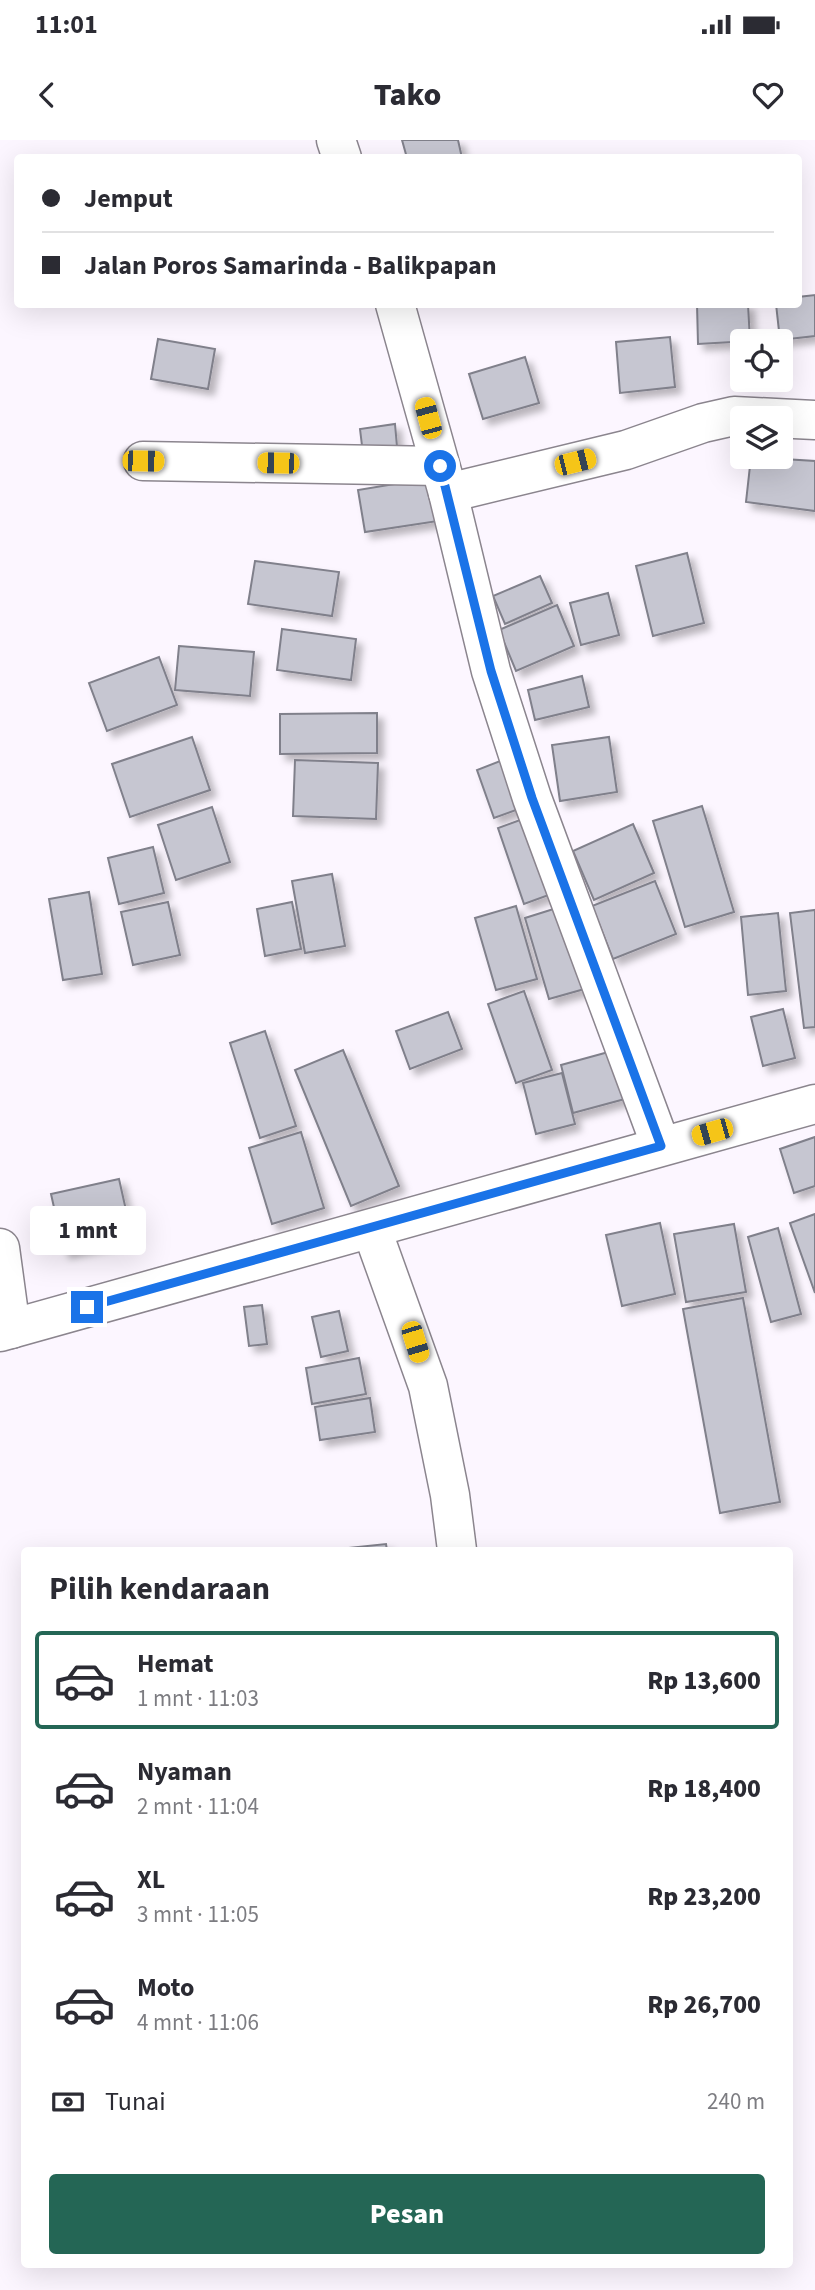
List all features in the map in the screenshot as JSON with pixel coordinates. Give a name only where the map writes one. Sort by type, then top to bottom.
[{"type":"main road","points":[[395,308],[444,480],[491,671],[532,798],[661,1146]]},
{"type":"main road","points":[[143,461],[444,480],[626,450],[703,423],[734,416],[815,420]]},
{"type":"main road","points":[[0,1248],[6,1330],[187,1278],[372,1230],[815,1104]]},
{"type":"main road","points":[[372,1230],[428,1386],[450,1495],[457,1547]]},
{"type":"building","points":[[402,140],[458,140],[461,154],[406,154]]},
{"type":"building","points":[[815,295],[815,336],[793,339],[793,329],[779,329],[776,308],[802,308],[802,297]]},
{"type":"building","points":[[697,308],[748,308],[749,329],[730,329],[730,342],[698,344]]},
{"type":"building","points":[[670,337],[675,387],[620,393],[616,342]]},
{"type":"building","points":[[158,339],[215,349],[208,389],[151,379]]},
{"type":"building","points":[[525,357],[539,403],[483,419],[469,374]]},
{"type":"building","points":[[395,424],[398,458],[364,462],[360,429]]},
{"type":"building","points":[[793,460],[815,461],[815,511],[746,502],[750,469],[793,469]]},
{"type":"building","points":[[431,478],[438,521],[365,532],[358,490]]},
{"type":"building","points":[[687,553],[704,623],[653,636],[636,566]]},
{"type":"building","points":[[255,561],[339,572],[332,616],[248,604]]},
{"type":"building","points":[[540,576],[552,603],[505,624],[493,596]]},
{"type":"building","points":[[608,593],[619,635],[581,645],[570,603]]},
{"type":"building","points":[[557,605],[574,646],[516,671],[499,630]]},
{"type":"building","points":[[282,629],[356,639],[351,680],[277,670]]},
{"type":"building","points":[[179,646],[254,652],[250,696],[175,690]]},
{"type":"building","points":[[159,657],[177,705],[107,731],[89,683]]},
{"type":"building","points":[[582,676],[589,707],[535,720],[528,690]]},
{"type":"building","points":[[377,713],[377,753],[280,754],[280,714]]},
{"type":"building","points":[[192,737],[210,790],[130,817],[112,764]]},
{"type":"building","points":[[609,737],[617,792],[560,801],[552,745]]},
{"type":"building","points":[[513,756],[530,805],[494,818],[477,770]]},
{"type":"building","points":[[295,760],[378,763],[376,819],[293,816]]},
{"type":"building","points":[[702,806],[734,912],[685,927],[653,821]]},
{"type":"building","points":[[212,807],[230,862],[176,880],[158,825]]},
{"type":"building","points":[[531,816],[557,892],[524,904],[498,828]]},
{"type":"building","points":[[633,824],[654,873],[594,900],[573,851]]},
{"type":"building","points":[[153,847],[164,893],[119,904],[108,858]]},
{"type":"building","points":[[332,874],[345,946],[305,953],[292,881]]},
{"type":"building","points":[[655,881],[676,934],[613,959],[592,906]]},
{"type":"building","points":[[89,892],[102,974],[63,980],[49,899]]},
{"type":"building","points":[[168,902],[180,955],[133,965],[121,912]]},
{"type":"building","points":[[292,902],[301,949],[265,956],[257,909]]},
{"type":"building","points":[[516,906],[537,979],[496,990],[475,918]]},
{"type":"building","points":[[563,906],[588,988],[549,999],[525,918]]},
{"type":"building","points":[[815,910],[815,1027],[804,1028],[790,913]]},
{"type":"building","points":[[778,913],[786,991],[748,995],[741,917]]},
{"type":"building","points":[[524,991],[552,1070],[516,1083],[488,1004]]},
{"type":"building","points":[[783,1009],[795,1058],[763,1066],[751,1017]]},
{"type":"building","points":[[448,1012],[462,1049],[410,1069],[396,1031]]},
{"type":"building","points":[[265,1031],[296,1126],[260,1138],[230,1043]]},
{"type":"building","points":[[623,1048],[636,1096],[573,1113],[561,1065]]},
{"type":"building","points":[[343,1050],[399,1186],[351,1206],[295,1070]]},
{"type":"building","points":[[562,1073],[575,1124],[536,1134],[523,1083]]},
{"type":"building","points":[[301,1132],[324,1208],[272,1224],[249,1148]]},
{"type":"building","points":[[815,1137],[815,1186],[794,1193],[780,1149]]},
{"type":"building","points":[[119,1179],[132,1237],[64,1252],[51,1194]]},
{"type":"building","points":[[815,1214],[815,1293],[790,1223]]},
{"type":"building","points":[[660,1223],[675,1294],[622,1306],[606,1235]]},
{"type":"building","points":[[734,1224],[746,1292],[686,1302],[674,1234]]},
{"type":"building","points":[[778,1228],[801,1314],[771,1322],[748,1237]]},
{"type":"building","points":[[743,1298],[780,1502],[720,1513],[683,1309]]},
{"type":"building","points":[[262,1305],[267,1344],[249,1346],[244,1307]]},
{"type":"building","points":[[339,1311],[348,1351],[321,1357],[312,1317]]},
{"type":"building","points":[[359,1358],[366,1394],[312,1404],[306,1368]]},
{"type":"building","points":[[370,1398],[375,1432],[320,1440],[315,1407]]},
{"type":"building","points":[[386,1544],[386,1547],[358,1547]]},
{"type":"route","points":[[87,1307],[372,1230],[661,1146],[532,798],[491,671],[440,466]]}]
